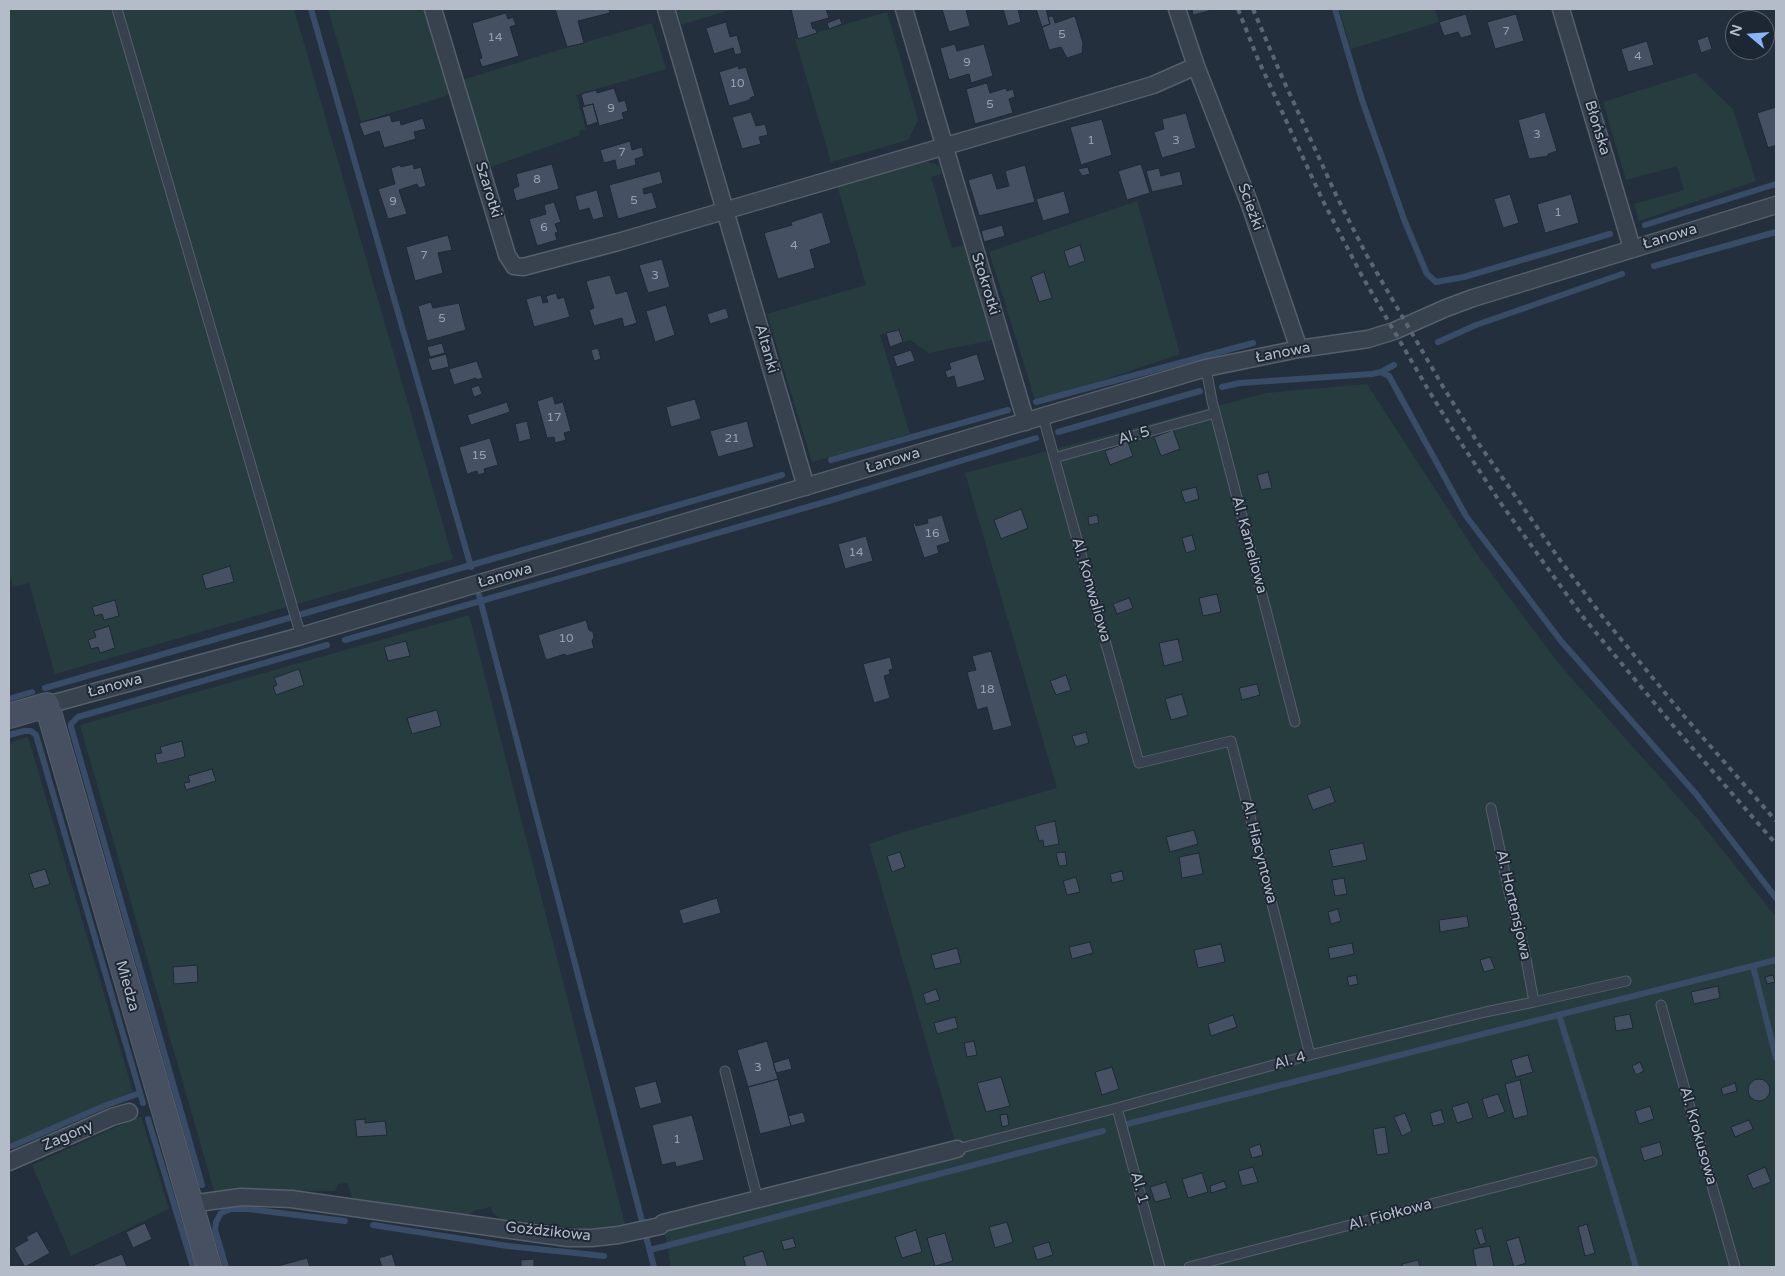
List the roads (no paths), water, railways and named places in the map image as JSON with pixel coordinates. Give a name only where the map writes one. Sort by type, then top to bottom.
[{"type":"street","name":"Szarotki","points":[[433,9],[507,255],[514,266],[522,267],[618,242],[725,211]]},
{"type":"street","name":"Altanki","points":[[666,9],[806,487]]},
{"type":"street","name":"Stokrotki","points":[[904,9],[1026,422]]},
{"type":"street","name":"Ścieżki","points":[[1178,9],[1196,66],[1250,206],[1299,349]]},
{"type":"street","name":"Błońska","points":[[1561,9],[1632,248]]},
{"type":"street","points":[[725,211],[1153,85],[1196,66]]},
{"type":"street","name":"Łanowa","points":[[9,716],[301,636],[1206,368],[1299,349],[1368,339],[1394,331],[1464,301],[1776,205]]},
{"type":"street","name":"Miedza","points":[[47,705],[209,1267]]},
{"type":"street","name":"Zagony","points":[[9,1162],[112,1117],[129,1112]]},
{"type":"street","name":"Goździkowa","points":[[190,1204],[241,1197],[291,1199],[568,1238],[591,1238],[660,1226],[663,1223],[957,1149]]},
{"type":"lane","points":[[117,9],[301,636]]},
{"type":"lane","name":"Al. Kameliowa","points":[[1206,368],[1215,413],[1295,722]]},
{"type":"lane","name":"Al. 5","points":[[1054,458],[1215,413]]},
{"type":"lane","name":"Al. Konwaliowa","points":[[1042,417],[1139,763]]},
{"type":"lane","name":"Al. Hiacyntowa","points":[[1139,763],[1231,741],[1310,1055]]},
{"type":"lane","name":"Al. Hortensjowa","points":[[1491,808],[1509,892],[1525,953],[1534,1002]]},
{"type":"lane","name":"Al. 4","points":[[957,1149],[1118,1108],[1310,1055],[1626,980]]},
{"type":"lane","name":"Al. Krokusowa","points":[[1661,1005],[1735,1267]]},
{"type":"lane","points":[[725,1071],[758,1200]]},
{"type":"lane","name":"Al. 1","points":[[1118,1108],[1160,1267]]},
{"type":"lane","name":"Al. Fiołkowa","points":[[1189,1267],[1592,1162]]},
{"type":"waterway","points":[[311,9],[471,567]]},
{"type":"waterway","points":[[1335,9],[1362,100],[1405,222],[1427,274],[1436,282],[1464,277],[1610,234]]},
{"type":"waterway","points":[[1645,225],[1776,184]]},
{"type":"waterway","points":[[1654,266],[1776,232]]},
{"type":"waterway","points":[[1438,342],[1476,325],[1622,274]]},
{"type":"waterway","points":[[1036,402],[1253,343]]},
{"type":"waterway","points":[[1381,372],[1394,365]]},
{"type":"waterway","points":[[1222,387],[1240,383],[1381,372],[1389,376],[1466,516],[1561,641],[1696,794],[1776,898]]},
{"type":"waterway","points":[[1058,432],[1200,391]]},
{"type":"waterway","points":[[831,460],[1008,410]]},
{"type":"waterway","points":[[345,640],[832,500],[1036,438]]},
{"type":"waterway","points":[[302,614],[782,475]]},
{"type":"waterway","points":[[479,595],[654,1267]]},
{"type":"waterway","points":[[45,688],[289,618]]},
{"type":"waterway","points":[[202,1185],[71,724],[78,717],[327,645]]},
{"type":"waterway","points":[[9,699],[32,692]]},
{"type":"waterway","points":[[9,735],[24,731],[31,731],[36,735],[143,1103]]},
{"type":"waterway","points":[[1127,1124],[1776,960]]},
{"type":"waterway","points":[[1753,966],[1776,1058]]},
{"type":"waterway","points":[[1559,1015],[1636,1267]]},
{"type":"waterway","points":[[12,1146],[104,1106],[140,1093]]},
{"type":"waterway","points":[[148,1119],[193,1267]]},
{"type":"waterway","points":[[650,1250],[1103,1131]]},
{"type":"waterway","points":[[226,1267],[215,1230],[216,1222],[221,1213],[231,1209],[248,1209],[345,1221]]},
{"type":"waterway","points":[[373,1225],[508,1246],[604,1256]]},
{"type":"railway","points":[[1238,9],[1257,57],[1322,199],[1362,276],[1463,446],[1502,505],[1583,617],[1676,729],[1776,844]]},
{"type":"railway","points":[[1253,9],[1337,197],[1366,254],[1476,440],[1560,560],[1602,616],[1684,716],[1776,821]]}]
